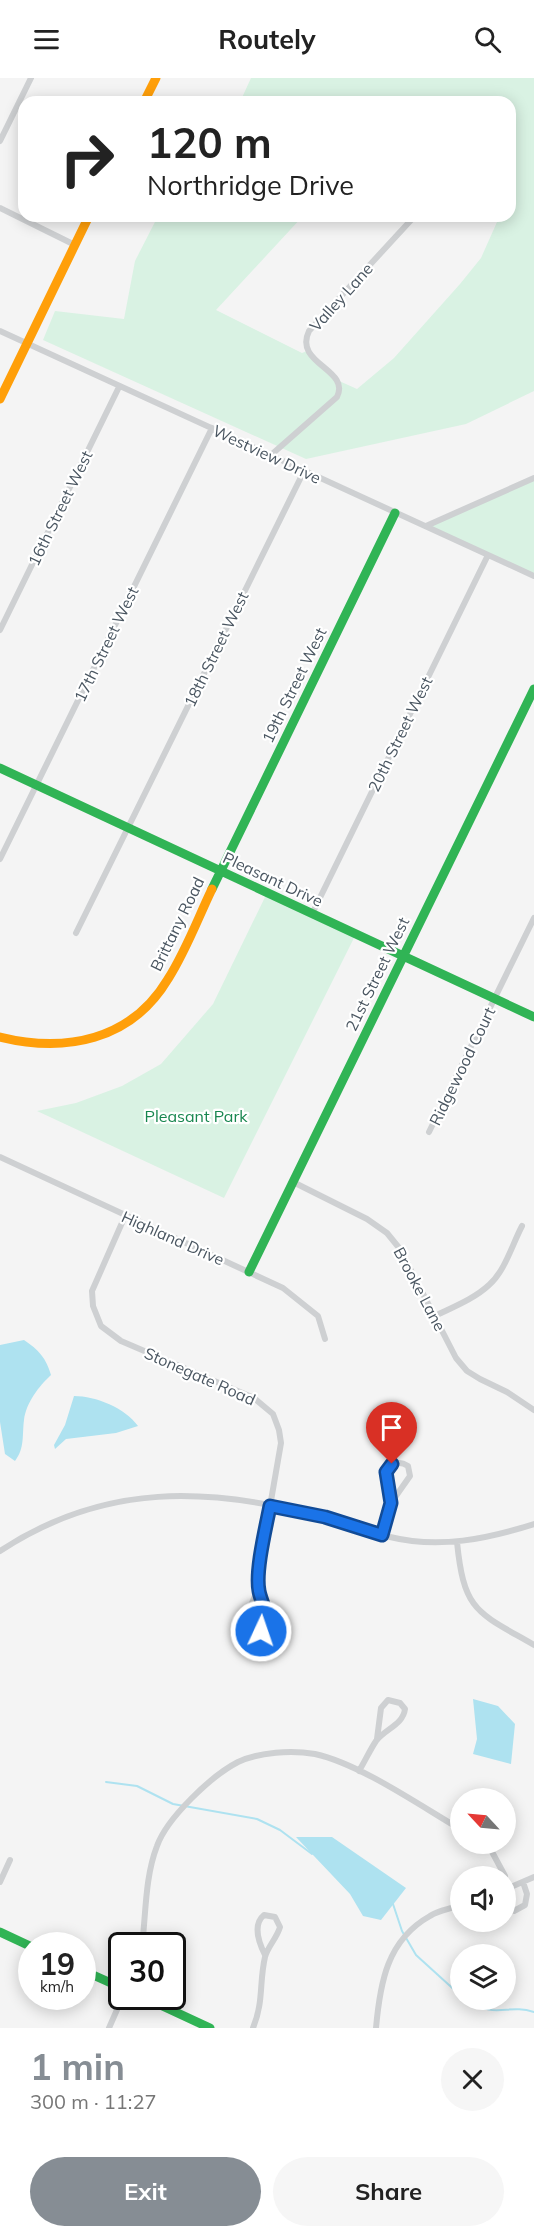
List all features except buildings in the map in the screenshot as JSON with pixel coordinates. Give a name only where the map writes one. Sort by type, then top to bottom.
[{"type":"street","points":[[22,96],[31,78]]},
{"type":"street","points":[[147,96],[156,78]]},
{"type":"street","points":[[0,141],[18,104]]},
{"type":"street","points":[[0,208],[18,217]]},
{"type":"street","points":[[28,222],[75,245]]},
{"type":"street","points":[[0,399],[86,222]]},
{"type":"street","name":"Valley Lane","points":[[271,455],[337,397],[339,392],[337,380],[307,351],[306,338],[309,331],[409,222]]},
{"type":"street","name":"Westview Drive","points":[[0,331],[534,576]]},
{"type":"street","name":"16th Street West","points":[[0,630],[119,387]]},
{"type":"street","name":"17th Street West","points":[[0,860],[212,428]]},
{"type":"street","name":"18th Street West","points":[[76,933],[304,471]]},
{"type":"street","points":[[426,526],[534,478]]},
{"type":"street","name":"19th Street West","points":[[220,871],[396,513]]},
{"type":"street","name":"20th Street West","points":[[312,914],[488,555]]},
{"type":"street","name":"21st Street West","points":[[249,1272],[534,689]]},
{"type":"street","name":"Pleasant Drive","points":[[0,768],[534,1017]]},
{"type":"street","name":"Brittany Road","points":[[0,1037],[39,1046],[63,1045],[96,1037],[127,1022],[148,1004],[168,980],[220,871]]},
{"type":"street","name":"Ridgewood Court","points":[[429,1132],[534,918]]},
{"type":"street","name":"Highland Drive","points":[[0,1157],[283,1288],[309,1306],[318,1316],[325,1339]]},
{"type":"street","name":"Brooke Lane","points":[[293,1182],[367,1219],[387,1233],[400,1250],[456,1358],[467,1371],[534,1410]]},
{"type":"street","name":"Stonegate Road","points":[[125,1216],[94,1284],[92,1299],[98,1320],[109,1334],[250,1396],[273,1414],[279,1430],[281,1443],[258,1588]]},
{"type":"street","points":[[435,1316],[474,1297],[490,1285],[522,1226]]},
{"type":"street","points":[[382,1535],[391,1503],[404,1487],[411,1472],[408,1466],[400,1463],[390,1466],[386,1472],[391,1503]]},
{"type":"street","points":[[0,1551],[64,1517],[130,1499],[198,1495],[325,1517],[382,1535],[418,1542],[457,1542],[534,1524]]},
{"type":"street","points":[[457,1542],[463,1585],[474,1606],[492,1621],[534,1645]]},
{"type":"street","points":[[258,1588],[267,1621],[264,1629],[257,1632],[246,1628],[244,1622],[258,1588]]},
{"type":"street","points":[[359,1771],[377,1739],[383,1704],[388,1700],[400,1703],[405,1709],[404,1715],[399,1722],[377,1739]]},
{"type":"street","points":[[143,1932],[149,1875],[157,1846],[168,1827],[205,1786],[239,1762],[276,1752],[314,1754],[350,1765],[450,1822]]},
{"type":"street","points":[[0,1882],[10,1860]]},
{"type":"street","points":[[516,1885],[534,1877]]},
{"type":"street","points":[[516,1910],[525,1905],[527,1894],[523,1882]]},
{"type":"street","points":[[376,2028],[382,1978],[396,1948],[412,1928],[431,1914],[450,1908]]},
{"type":"street","points":[[253,2028],[262,1999],[265,1955],[257,1929],[258,1921],[264,1915],[275,1917],[280,1927],[278,1935],[265,1955]]},
{"type":"street","points":[[0,1932],[18,1940]]},
{"type":"street","points":[[109,2028],[117,2010]]},
{"type":"street","points":[[171,2010],[210,2028]]},
{"type":"green space","points":[[251,78],[534,78],[534,391],[466,424],[306,459],[43,340],[55,311],[124,319],[135,261],[155,222],[297,222],[216,310],[302,353],[307,351],[337,380],[357,389],[394,358],[460,284],[481,258],[497,222],[516,222],[516,96],[243,96]]},
{"type":"green space","points":[[534,478],[534,576],[426,526]]},
{"type":"green space","name":"Pleasant Park","points":[[267,893],[356,934],[224,1198],[37,1111],[76,1103],[122,1086],[161,1064],[213,1004]]},
{"type":"water","points":[[24,1340],[41,1355],[51,1375],[27,1407],[22,1446],[15,1461],[5,1454],[0,1422],[0,1345]]},
{"type":"water","points":[[74,1396],[91,1398],[109,1404],[126,1414],[138,1426],[116,1433],[66,1439],[55,1449],[54,1445],[65,1425]]},
{"type":"water","points":[[473,1699],[498,1706],[515,1724],[511,1764],[473,1754],[477,1739]]},
{"type":"water","points":[[296,1837],[332,1837],[406,1888],[381,1920],[363,1916],[350,1894]]},
{"type":"waterway","points":[[106,1782],[137,1786],[173,1804],[257,1819],[280,1830],[312,1854]]},
{"type":"waterway","points":[[393,1904],[402,1931],[416,1955],[450,1986]]},
{"type":"waterway","points":[[516,2009],[534,2012]]},
{"type":"traffic: fast","points":[[212,889],[395,513]]},
{"type":"traffic: fast","points":[[249,1272],[534,689]]},
{"type":"traffic: fast","points":[[0,768],[534,1017]]},
{"type":"traffic: fast","points":[[0,1932],[18,1940]]},
{"type":"traffic: fast","points":[[96,1976],[108,1982]]},
{"type":"traffic: fast","points":[[171,2010],[210,2028]]},
{"type":"traffic: slow","points":[[147,96],[156,78]]},
{"type":"traffic: slow","points":[[0,399],[86,222]]},
{"type":"traffic: slow","points":[[0,1037],[24,1042],[72,1042],[116,1029],[135,1016],[153,1000],[168,979],[212,889]]},
{"type":"route","points":[[261,1631],[266,1627],[267,1621],[258,1588],[270,1506],[325,1517],[382,1535],[391,1503],[386,1472],[392,1464]]}]
